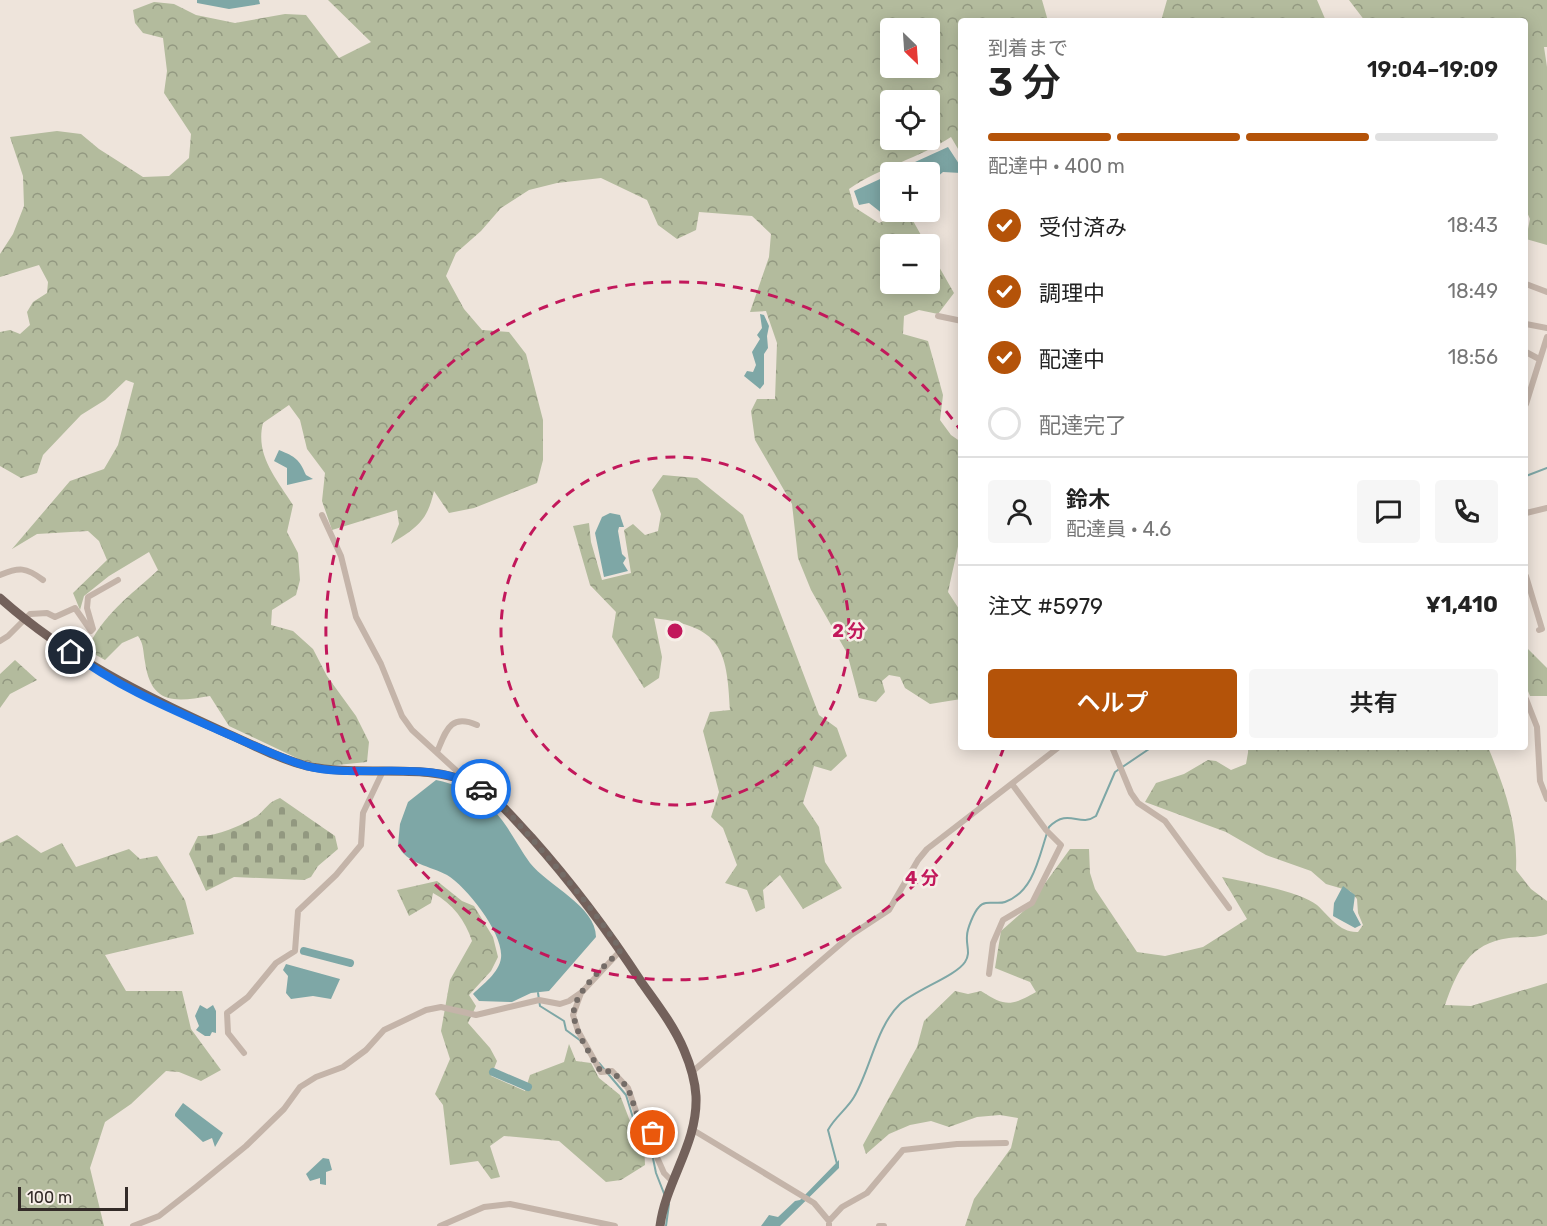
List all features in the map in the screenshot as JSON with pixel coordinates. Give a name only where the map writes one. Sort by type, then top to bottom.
[{"type":"main road","points":[[0,597],[24,618],[86,663],[127,687],[262,749],[306,766],[343,772],[425,772],[458,778],[488,794],[519,824],[585,900],[673,1029],[692,1072],[696,1095],[693,1130],[673,1182],[660,1226]]},
{"type":"street","points":[[1528,286],[1547,292]]},
{"type":"street","points":[[938,316],[958,320]]},
{"type":"street","points":[[1528,324],[1547,328]]},
{"type":"street","points":[[1528,397],[1547,337]]},
{"type":"street","points":[[1528,353],[1539,358]]},
{"type":"street","points":[[1528,513],[1547,508]]},
{"type":"street","points":[[322,515],[341,556],[356,617],[381,664],[402,716],[412,730],[459,773],[458,778]]},
{"type":"street","points":[[0,575],[17,568],[26,568],[43,580]]},
{"type":"street","points":[[0,641],[8,636],[24,618],[39,612],[55,617],[75,608],[91,631],[93,629],[87,608],[88,597],[118,580]]},
{"type":"street","points":[[1528,583],[1542,629],[1539,630]]},
{"type":"street","points":[[0,634],[8,636]]},
{"type":"street","points":[[1528,705],[1539,737],[1540,781],[1547,799]]},
{"type":"street","points":[[437,752],[448,726],[452,723],[469,721],[477,725]]},
{"type":"street","points":[[692,1072],[851,935],[889,910],[918,860],[927,849],[1055,750]]},
{"type":"street","points":[[1114,750],[1131,793],[1138,803],[1166,821],[1229,908]]},
{"type":"street","points":[[244,1053],[228,1033],[227,1013],[248,997],[276,963],[295,951],[298,911],[336,875],[361,845],[363,813],[382,773]]},
{"type":"street","points":[[989,974],[993,943],[1003,920],[1032,903],[1061,845],[1046,830],[1012,784]]},
{"type":"street","points":[[133,1226],[159,1216],[187,1195],[246,1146],[284,1109],[300,1087],[316,1077],[343,1067],[366,1050],[384,1030],[426,1010],[441,1007],[476,1015],[539,1000],[560,1004],[582,992],[621,950]]},
{"type":"street","points":[[582,992],[573,1015],[578,1031],[601,1072],[612,1071],[628,1088],[639,1120],[656,1138],[656,1155],[664,1173],[673,1182]]},
{"type":"street","points":[[693,1130],[809,1200],[829,1223],[842,1207],[867,1192],[903,1150],[957,1144],[1006,1143]]},
{"type":"street","points":[[440,1226],[484,1207],[510,1204],[615,1226]]},
{"type":"street","points":[[879,1226],[884,1226]]},
{"type":"green space","points":[[328,0],[1042,0],[1047,18],[958,18],[958,149],[951,137],[940,143],[940,90],[880,90],[880,150],[928,150],[902,162],[880,162],[880,172],[849,189],[854,207],[879,223],[914,222],[920,234],[880,234],[880,294],[940,294],[940,268],[954,293],[938,314],[919,310],[904,316],[903,334],[928,341],[943,395],[940,420],[951,435],[958,440],[958,547],[948,592],[958,607],[958,699],[930,704],[905,688],[900,677],[889,675],[882,681],[885,692],[876,702],[859,698],[847,653],[811,590],[798,558],[792,504],[755,440],[751,411],[757,399],[775,399],[777,343],[766,311],[750,312],[769,257],[771,234],[752,216],[699,212],[696,230],[677,239],[658,225],[647,200],[601,178],[557,183],[529,190],[501,208],[481,231],[456,253],[446,276],[464,309],[482,330],[509,332],[526,354],[543,420],[543,460],[537,483],[474,508],[449,513],[434,491],[428,510],[420,523],[391,544],[399,524],[397,510],[332,530],[322,501],[325,473],[307,449],[300,420],[289,405],[263,423],[261,435],[264,456],[293,505],[287,532],[298,553],[300,580],[296,595],[272,610],[271,625],[293,631],[313,649],[327,676],[356,716],[369,742],[367,762],[327,766],[301,760],[229,726],[210,696],[176,699],[159,693],[148,676],[138,636],[122,643],[105,660],[87,650],[109,616],[158,570],[149,552],[109,576],[84,596],[80,610],[73,593],[107,560],[99,541],[88,531],[37,534],[12,549],[70,481],[104,469],[118,445],[134,383],[126,380],[105,400],[81,415],[43,455],[37,473],[21,478],[0,466],[0,332],[10,330],[20,334],[30,325],[27,312],[33,302],[47,293],[48,282],[39,265],[0,277],[0,254],[13,234],[24,206],[23,176],[10,137],[57,131],[81,134],[99,149],[143,177],[169,176],[189,158],[191,134],[164,93],[167,71],[163,38],[143,33],[135,23],[133,10],[154,2],[174,4],[196,15],[235,23],[285,14],[306,15],[339,58],[371,42]]},
{"type":"green space","points":[[1167,0],[1317,0],[1325,18],[1162,18]]},
{"type":"green space","points":[[1349,0],[1547,0],[1547,47],[1544,47],[1547,67],[1547,245],[1528,240],[1530,219],[1528,214],[1528,18],[1363,18]]},
{"type":"green space","points":[[663,475],[697,478],[743,515],[819,715],[837,728],[847,756],[831,771],[814,766],[803,803],[819,827],[825,862],[842,888],[803,909],[780,875],[763,890],[765,908],[756,912],[747,890],[725,883],[737,865],[723,828],[711,817],[719,792],[703,731],[710,712],[730,710],[726,671],[716,644],[694,627],[654,618],[662,657],[659,678],[644,688],[612,637],[616,612],[590,585],[573,526],[589,523],[591,542],[602,580],[631,573],[624,530],[633,524],[645,535],[658,531],[661,514],[652,490]]},
{"type":"green space","points":[[1528,649],[1547,668],[1547,696],[1530,696]]},
{"type":"green space","points":[[15,660],[37,680],[10,694],[0,708],[0,674]]},
{"type":"green space","points":[[1248,750],[1489,750],[1513,822],[1516,870],[1531,889],[1547,901],[1547,934],[1495,941],[1474,952],[1460,970],[1445,1005],[1471,1006],[1547,983],[1547,1226],[965,1226],[974,1199],[1011,1148],[1018,1118],[1000,1115],[977,1117],[949,1127],[931,1121],[910,1125],[889,1134],[866,1154],[863,1145],[917,1047],[924,1021],[955,991],[968,994],[981,991],[1008,1003],[1036,992],[1030,982],[995,968],[1001,931],[1027,908],[1070,849],[1089,849],[1090,873],[1095,889],[1137,952],[1165,956],[1203,947],[1247,919],[1222,877],[1298,895],[1317,905],[1340,927],[1358,932],[1363,925],[1358,913],[1357,899],[1350,891],[1326,884],[1311,871],[1266,855],[1226,832],[1145,802],[1156,783],[1184,774],[1208,760],[1216,761],[1231,770],[1246,764]]},
{"type":"green space","points":[[280,798],[335,836],[338,849],[318,866],[311,877],[304,880],[234,877],[206,891],[189,854],[198,836],[213,835],[236,827],[257,816]]},
{"type":"green space","points":[[17,835],[41,853],[62,843],[76,867],[129,849],[140,859],[157,856],[185,900],[194,934],[105,955],[126,991],[182,991],[191,1029],[221,1070],[201,1081],[179,1072],[166,1071],[131,1104],[105,1122],[90,1168],[104,1226],[0,1226],[0,843]]},
{"type":"green space","points":[[437,881],[462,901],[474,906],[493,937],[498,957],[491,971],[469,995],[476,1006],[468,1023],[490,1048],[497,1061],[491,1076],[525,1091],[530,1075],[564,1062],[569,1044],[576,1061],[591,1063],[599,1078],[620,1095],[633,1129],[644,1141],[645,1165],[621,1180],[606,1182],[559,1141],[504,1136],[490,1146],[500,1177],[491,1179],[478,1161],[450,1165],[443,1105],[435,1094],[450,1059],[441,1031],[450,980],[472,941],[457,913],[440,897],[433,893],[431,903],[409,916],[397,890]]},
{"type":"water","points":[[197,0],[259,0],[260,4],[229,9],[197,3]]},
{"type":"water","points":[[948,147],[958,162],[958,173],[943,172],[940,175],[940,162],[915,162]]},
{"type":"water","points":[[880,179],[880,212],[869,203],[859,205],[854,191]]},
{"type":"water","points":[[760,314],[764,315],[769,326],[768,348],[764,354],[764,384],[760,389],[744,376],[747,371],[753,372],[756,365],[752,352],[760,339],[757,335],[762,328]]},
{"type":"water","points":[[279,450],[296,459],[306,475],[313,479],[287,485],[287,468],[274,461]]},
{"type":"water","points":[[610,513],[620,515],[624,527],[619,527],[618,531],[622,554],[626,558],[623,563],[628,571],[604,577],[595,533],[602,517]]},
{"type":"water","points":[[436,780],[463,788],[486,803],[505,824],[530,863],[580,906],[594,926],[596,937],[549,991],[531,993],[512,1002],[479,1001],[473,994],[490,978],[500,963],[500,948],[491,924],[474,900],[455,881],[413,860],[398,845],[400,824],[408,802]]},
{"type":"water","points":[[1343,886],[1355,895],[1353,910],[1361,925],[1355,928],[1333,916],[1334,903]]},
{"type":"water","points":[[286,964],[340,979],[331,999],[313,996],[291,999],[286,993],[288,976],[283,970]]},
{"type":"water","points":[[200,1005],[207,1009],[213,1005],[216,1011],[216,1033],[212,1032],[210,1036],[205,1036],[196,1030],[199,1026],[195,1016]]},
{"type":"water","points":[[183,1103],[223,1133],[215,1147],[212,1138],[203,1142],[175,1116]]},
{"type":"water","points":[[323,1158],[329,1159],[332,1170],[326,1172],[326,1185],[320,1184],[320,1178],[310,1181],[306,1174]]},
{"type":"water","points":[[839,1160],[839,1168],[780,1226],[761,1226],[769,1215],[778,1217],[795,1201],[800,1200]]},
{"type":"waterway","points":[[1528,475],[1547,468]]},
{"type":"waterway","points":[[837,1164],[828,1130],[854,1097],[879,1036],[892,1013],[907,999],[953,972],[965,962],[968,952],[967,933],[977,909],[988,903],[1005,902],[1023,890],[1039,860],[1049,827],[1062,819],[1084,820],[1096,816],[1115,772],[1148,750]]},
{"type":"waterway","points":[[304,951],[350,963]]},
{"type":"waterway","points":[[538,993],[540,1006],[564,1021],[566,1030],[581,1041]]},
{"type":"waterway","points":[[599,1063],[626,1095],[634,1121],[648,1134],[656,1173],[665,1196]]},
{"type":"waterway","points":[[493,1072],[528,1087]]},
{"type":"waterway","points":[[666,1226],[669,1204]]},
{"type":"way so far","points":[[481,789],[498,802],[551,860],[601,921],[621,950],[582,992],[573,1015],[578,1031],[601,1072],[612,1071],[628,1088],[639,1120],[653,1133]]},
{"type":"route","points":[[71,652],[127,687],[262,749],[306,766],[343,772],[442,774],[458,778],[481,789]]}]
